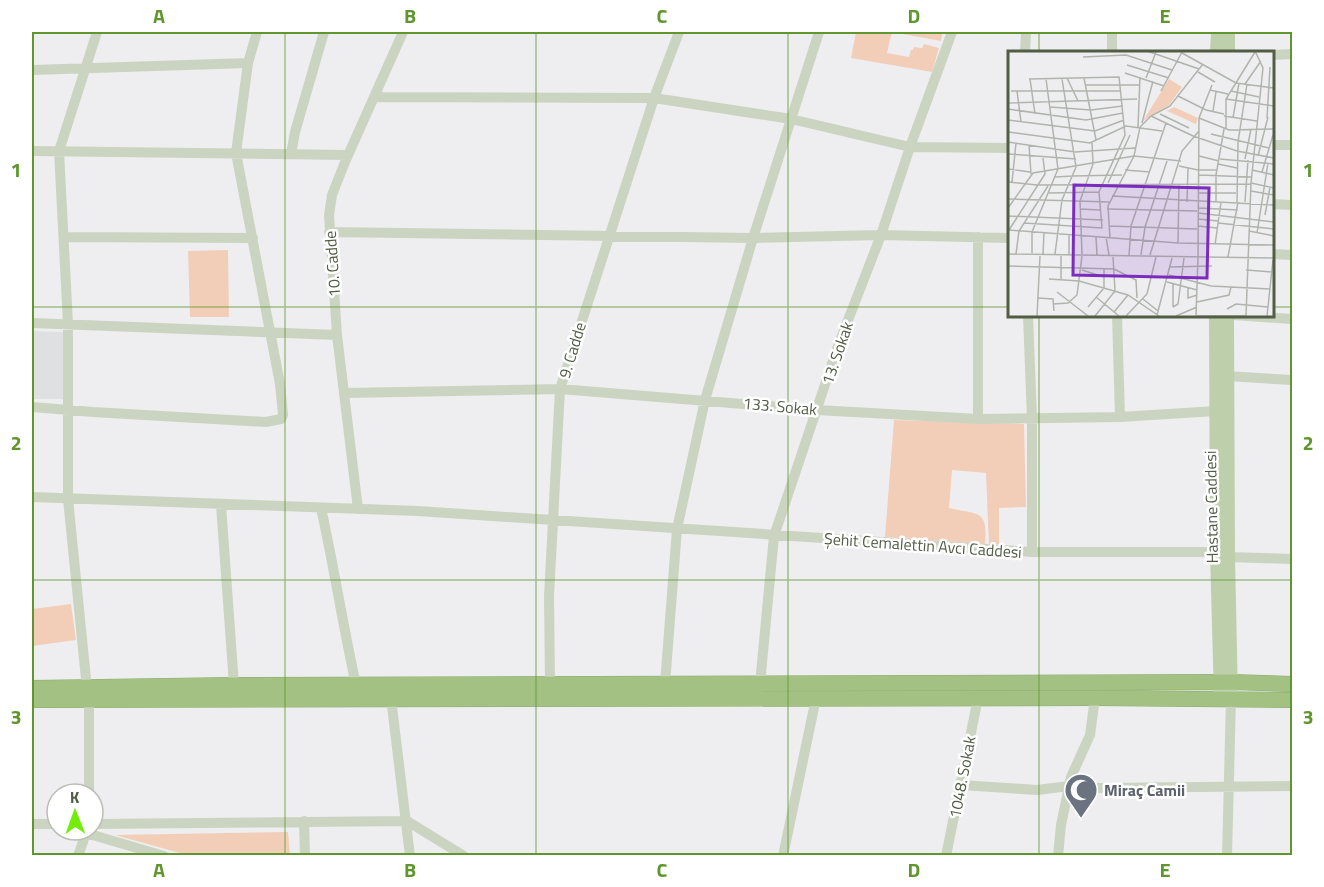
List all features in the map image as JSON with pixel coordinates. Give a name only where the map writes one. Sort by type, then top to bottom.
[{"type":"highway","points":[[32,700],[88,694],[234,685],[1225,682],[1293,684]]},
{"type":"highway","points":[[32,688],[88,694],[391,698],[1293,700]]},
{"type":"main road","points":[[1218,32],[1218,51]]},
{"type":"main road","points":[[1228,32],[1228,51]]},
{"type":"main road","name":"Hastane Caddesi","points":[[1216,316],[1216,411],[1223,554]]},
{"type":"main road","name":"Hastane Caddesi","points":[[1226,699],[1223,554],[1227,316]]},
{"type":"street","points":[[89,782],[88,694],[68,500],[68,324],[59,151],[97,32]]},
{"type":"street","points":[[32,407],[266,422],[281,419],[283,415],[280,384],[272,334],[236,153],[248,63],[257,32]]},
{"type":"street","points":[[291,154],[295,132],[324,32]]},
{"type":"street","name":"10. Cadde","points":[[358,509],[329,232],[332,195],[403,32]]},
{"type":"street","name":"9. Cadde","points":[[550,684],[549,596],[560,388],[654,98],[679,32]]},
{"type":"street","points":[[665,684],[676,529],[705,400],[753,238],[819,32]]},
{"type":"street","name":"13. Sokak","points":[[760,684],[774,536],[838,346],[881,235],[952,32]]},
{"type":"street","points":[[1025,51],[1026,32]]},
{"type":"street","points":[[1112,32],[1112,51]]},
{"type":"street","points":[[1273,55],[1293,54]]},
{"type":"street","points":[[32,70],[248,63]]},
{"type":"street","points":[[374,98],[654,98],[791,118],[910,147],[1008,148]]},
{"type":"street","points":[[1273,146],[1293,145]]},
{"type":"street","points":[[32,151],[348,155]]},
{"type":"street","points":[[1273,204],[1293,205]]},
{"type":"street","points":[[329,232],[753,238],[881,235],[1008,238]]},
{"type":"street","points":[[64,237],[253,238]]},
{"type":"street","points":[[978,237],[978,419]]},
{"type":"street","points":[[1273,254],[1293,255]]},
{"type":"street","points":[[1028,316],[1032,419],[1032,552]]},
{"type":"street","points":[[1118,316],[1120,417]]},
{"type":"street","points":[[1249,316],[1293,319]]},
{"type":"street","points":[[32,323],[338,335]]},
{"type":"street","points":[[1226,376],[1293,380]]},
{"type":"street","name":"133. Sokak","points":[[345,393],[560,388],[817,410],[978,419],[1120,417],[1216,411]]},
{"type":"street","name":"Şehit Cemalettin Avcı Caddesi","points":[[32,497],[418,511],[1032,552],[1223,554],[1293,559]]},
{"type":"street","points":[[221,505],[234,685]]},
{"type":"street","points":[[321,508],[356,685]]},
{"type":"street","points":[[391,698],[410,855]]},
{"type":"street","points":[[783,855],[816,698]]},
{"type":"street","name":"1048. Sokak","points":[[946,855],[978,698]]},
{"type":"street","points":[[1058,855],[1061,825],[1071,777],[1090,735],[1095,698]]},
{"type":"street","points":[[1226,699],[1227,855]]},
{"type":"street","points":[[960,785],[1037,790],[1069,786],[1101,788],[1293,786]]},
{"type":"street","points":[[105,824],[407,820],[464,855]]},
{"type":"street","points":[[304,821],[304,855]]},
{"type":"street","points":[[105,838],[164,855]]},
{"type":"shaded area","points":[[856,32],[892,32],[887,53],[909,57],[914,47],[922,48],[924,44],[939,48],[932,72],[851,58]]},
{"type":"shaded area","points":[[892,32],[933,32],[942,34],[941,41]]},
{"type":"shaded area","points":[[228,250],[229,317],[190,317],[188,251]]},
{"type":"shaded area","points":[[32,331],[66,332],[64,399],[32,399]]},
{"type":"shaded area","points":[[894,420],[1024,424],[1026,507],[999,508],[999,544],[989,545],[986,473],[952,470],[949,508],[974,513],[983,519],[986,533],[985,544],[885,537]]},
{"type":"shaded area","points":[[71,604],[76,640],[32,646],[32,609]]},
{"type":"shaded area","points":[[288,832],[290,855],[187,855],[115,835]]},
{"type":"place","name":"Miraç Camii","points":[[1081,819]]}]
